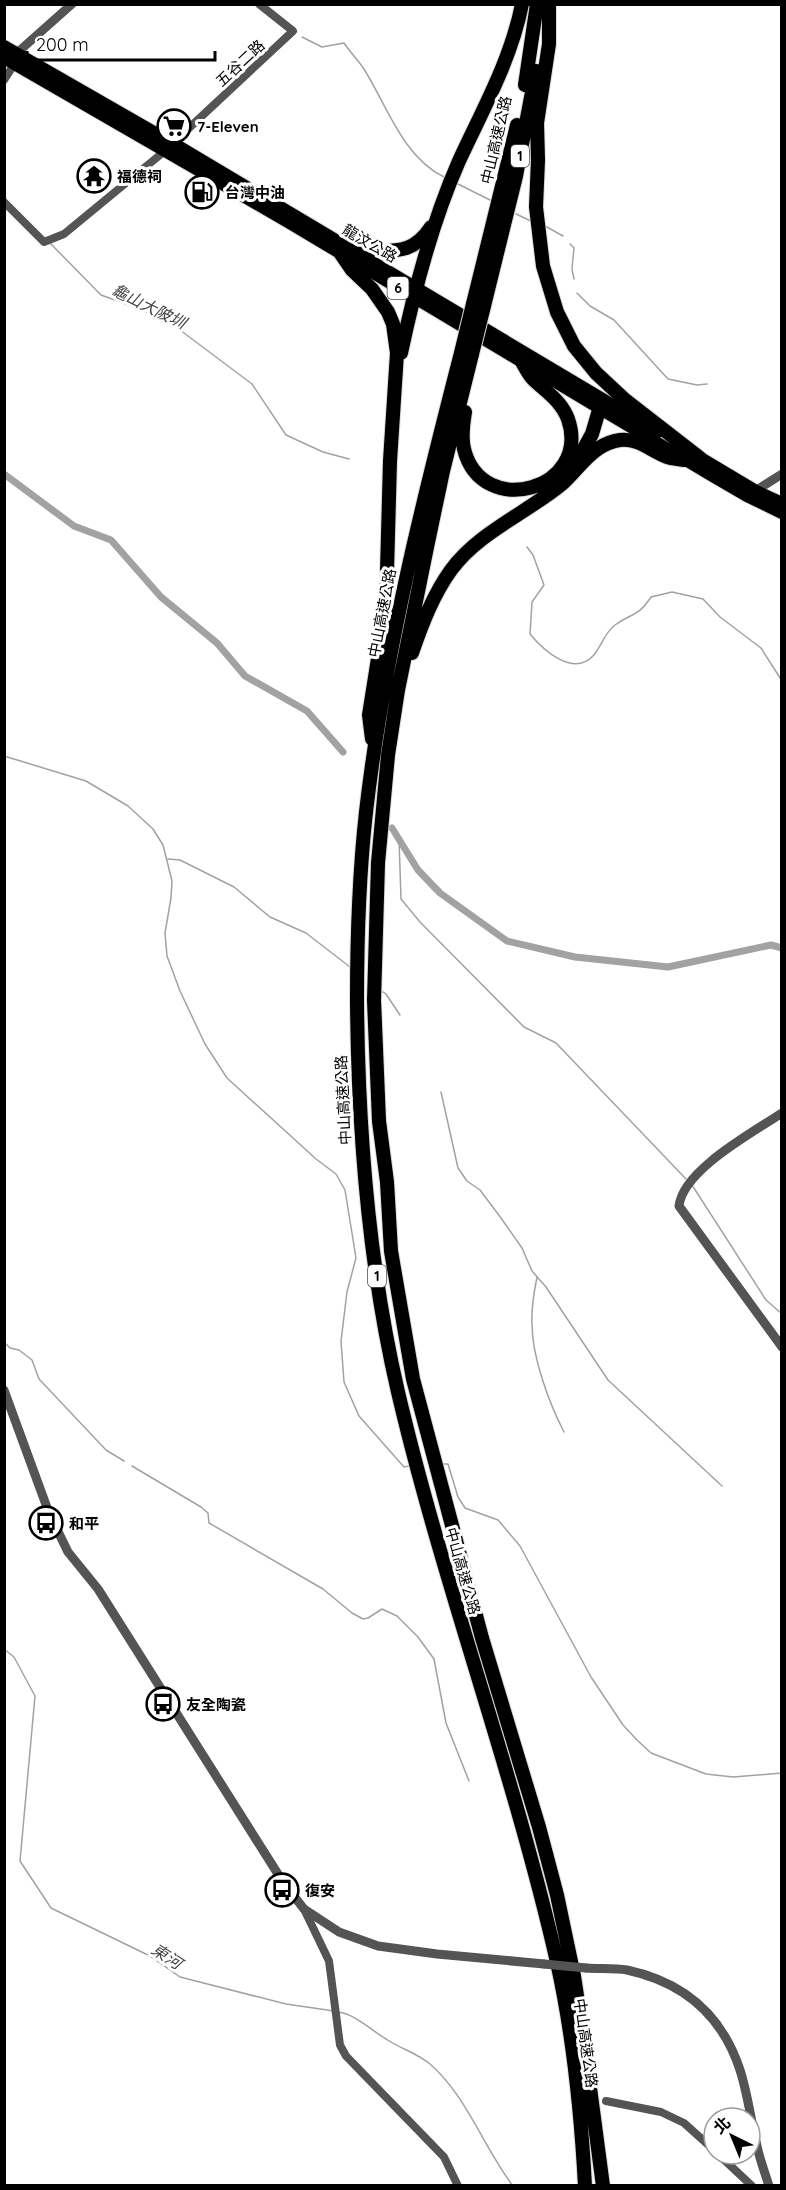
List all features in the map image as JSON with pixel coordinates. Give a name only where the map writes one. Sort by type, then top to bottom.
[{"type":"highway","points":[[395,384],[415,292],[436,220],[459,161],[505,62],[517,30],[522,4]]},
{"type":"highway","name":"中山高速公路","points":[[537,4],[522,104],[478,305],[408,570],[394,633],[366,815],[357,937],[357,1065],[360,1127],[373,1256],[398,1389],[413,1451],[469,1650],[526,1838],[558,1967],[572,2058],[585,2186]]},
{"type":"highway","points":[[548,4],[549,44],[537,123],[536,207],[543,266],[557,312],[573,346],[596,373],[624,399],[700,458]]},
{"type":"highway","name":"中山高速公路","points":[[478,305],[516,176],[548,4]]},
{"type":"highway","points":[[356,253],[393,252],[406,249],[419,242],[436,220]]},
{"type":"highway","points":[[341,254],[352,270],[372,289],[388,312],[393,324],[396,346],[386,608],[369,715],[374,757]]},
{"type":"highway","name":"中山高速公路","points":[[466,353],[464,384],[443,471],[397,698],[387,765],[378,863],[375,1000],[379,1121],[387,1182],[391,1251],[403,1329],[427,1438],[482,1638],[557,1895],[584,2035],[603,2186]]},
{"type":"highway","points":[[464,384],[465,409],[462,436],[464,449],[474,470],[484,480],[502,489],[519,490],[537,487],[550,480],[560,469],[570,448],[570,429],[563,410],[555,398],[531,376],[522,362]]},
{"type":"highway","points":[[564,482],[592,434],[601,405]]},
{"type":"highway","points":[[397,698],[433,599],[452,569],[471,549],[564,482],[598,448],[610,442],[635,441],[668,457],[685,460]]},
{"type":"main road","name":"龍汶公路","points":[[4,46],[12,58],[356,253],[522,362],[700,458],[714,471]]},
{"type":"main road","name":"龍汶公路","points":[[170,147],[341,254],[415,292],[601,405],[685,460],[714,471],[782,513]]},
{"type":"main road","name":"龍汶公路","points":[[752,493],[782,503]]},
{"type":"street","points":[[4,80],[12,58],[72,4]]},
{"type":"street","name":"五谷二路","points":[[170,147],[293,31],[259,4]]},
{"type":"street","points":[[4,202],[44,242],[64,234],[170,147]]},
{"type":"street","points":[[752,493],[782,474]]},
{"type":"street","points":[[782,1113],[700,1168],[680,1197],[679,1206],[782,1347]]},
{"type":"street","points":[[4,1390],[49,1513],[68,1552],[98,1589],[283,1882],[304,1909],[329,1961],[340,2045],[346,2056],[444,2157],[458,2186]]},
{"type":"street","points":[[304,1909],[339,1932],[378,1946],[437,1954],[624,1970],[660,1979],[692,1998],[716,2020],[733,2050],[741,2073],[758,2150],[769,2186]]},
{"type":"street","points":[[606,2101],[661,2112],[684,2123],[702,2139]]},
{"type":"street","points":[[731,2166],[752,2186]]},
{"type":"waterway","points":[[302,37],[322,47],[344,43],[364,69],[407,144],[417,157],[444,177]]},
{"type":"waterway","points":[[456,183],[490,200]]},
{"type":"waterway","points":[[516,214],[533,222]]},
{"type":"waterway","points":[[545,226],[563,236]]},
{"type":"waterway","name":"龜山大陂圳","points":[[51,244],[101,295],[153,314],[176,327],[252,384],[286,435],[323,452],[349,459]]},
{"type":"waterway","points":[[570,244],[574,248],[572,269],[574,279]]},
{"type":"waterway","points":[[577,293],[590,306],[614,320],[668,379],[697,385],[707,384]]},
{"type":"waterway","points":[[4,474],[74,526],[111,540],[161,597],[217,643],[245,676],[307,711],[343,752]]},
{"type":"waterway","name":"龜山大陂圳","points":[[527,547],[533,555],[544,585],[532,602],[530,634],[550,654],[559,659],[577,664],[585,662],[593,656],[615,625],[638,612],[651,597],[672,592],[703,599],[720,617],[761,648],[782,681]]},
{"type":"waterway","points":[[4,756],[86,781],[128,806],[153,829],[163,845],[172,881],[165,933],[167,956],[180,991],[205,1044],[227,1078],[316,1159],[336,1174],[345,1190],[356,1258],[347,1292],[341,1341],[344,1382],[359,1416],[404,1467],[409,1466]]},
{"type":"waterway","points":[[392,828],[418,870],[440,893],[507,941],[575,957],[668,967],[771,945],[782,948]]},
{"type":"waterway","points":[[399,839],[401,899],[420,922],[524,1027],[556,1043],[686,1179]]},
{"type":"waterway","points":[[168,859],[180,860],[234,887],[270,917],[306,933],[350,967]]},
{"type":"waterway","points":[[380,990],[386,994],[400,1015]]},
{"type":"waterway","points":[[441,1092],[458,1168],[467,1181],[480,1190],[501,1218],[522,1248],[532,1271],[546,1287],[608,1380],[722,1486]]},
{"type":"waterway","points":[[692,1185],[766,1300],[782,1314]]},
{"type":"waterway","points":[[537,1277],[532,1312],[535,1351],[547,1394],[564,1432]]},
{"type":"waterway","points":[[4,1342],[10,1348],[19,1350],[32,1360],[39,1379],[106,1450],[124,1461]]},
{"type":"waterway","points":[[441,1464],[448,1464],[458,1497],[465,1508],[498,1520],[520,1546],[591,1677],[623,1725],[651,1753],[706,1774],[733,1777],[782,1773]]},
{"type":"waterway","points":[[132,1466],[201,1507],[208,1513],[209,1523],[323,1589],[352,1613],[363,1619],[382,1609],[397,1616],[418,1637],[434,1659],[446,1723],[469,1781]]},
{"type":"waterway","name":"東河","points":[[4,1649],[14,1657],[35,1696],[20,1861],[51,1908],[150,1956],[180,1977],[286,2004],[334,2011]]},
{"type":"waterway","name":"東河","points":[[338,2012],[357,2019],[430,2064],[454,2091],[513,2186]]},
{"type":"place","name":"7-Eleven","points":[[174,126]]},
{"type":"place","name":"福德祠","points":[[94,176]]},
{"type":"place","name":"台灣中油","points":[[202,192]]},
{"type":"place","name":"和平","points":[[46,1523]]},
{"type":"place","name":"友全陶瓷","points":[[163,1704]]},
{"type":"place","name":"復安","points":[[282,1890]]}]
